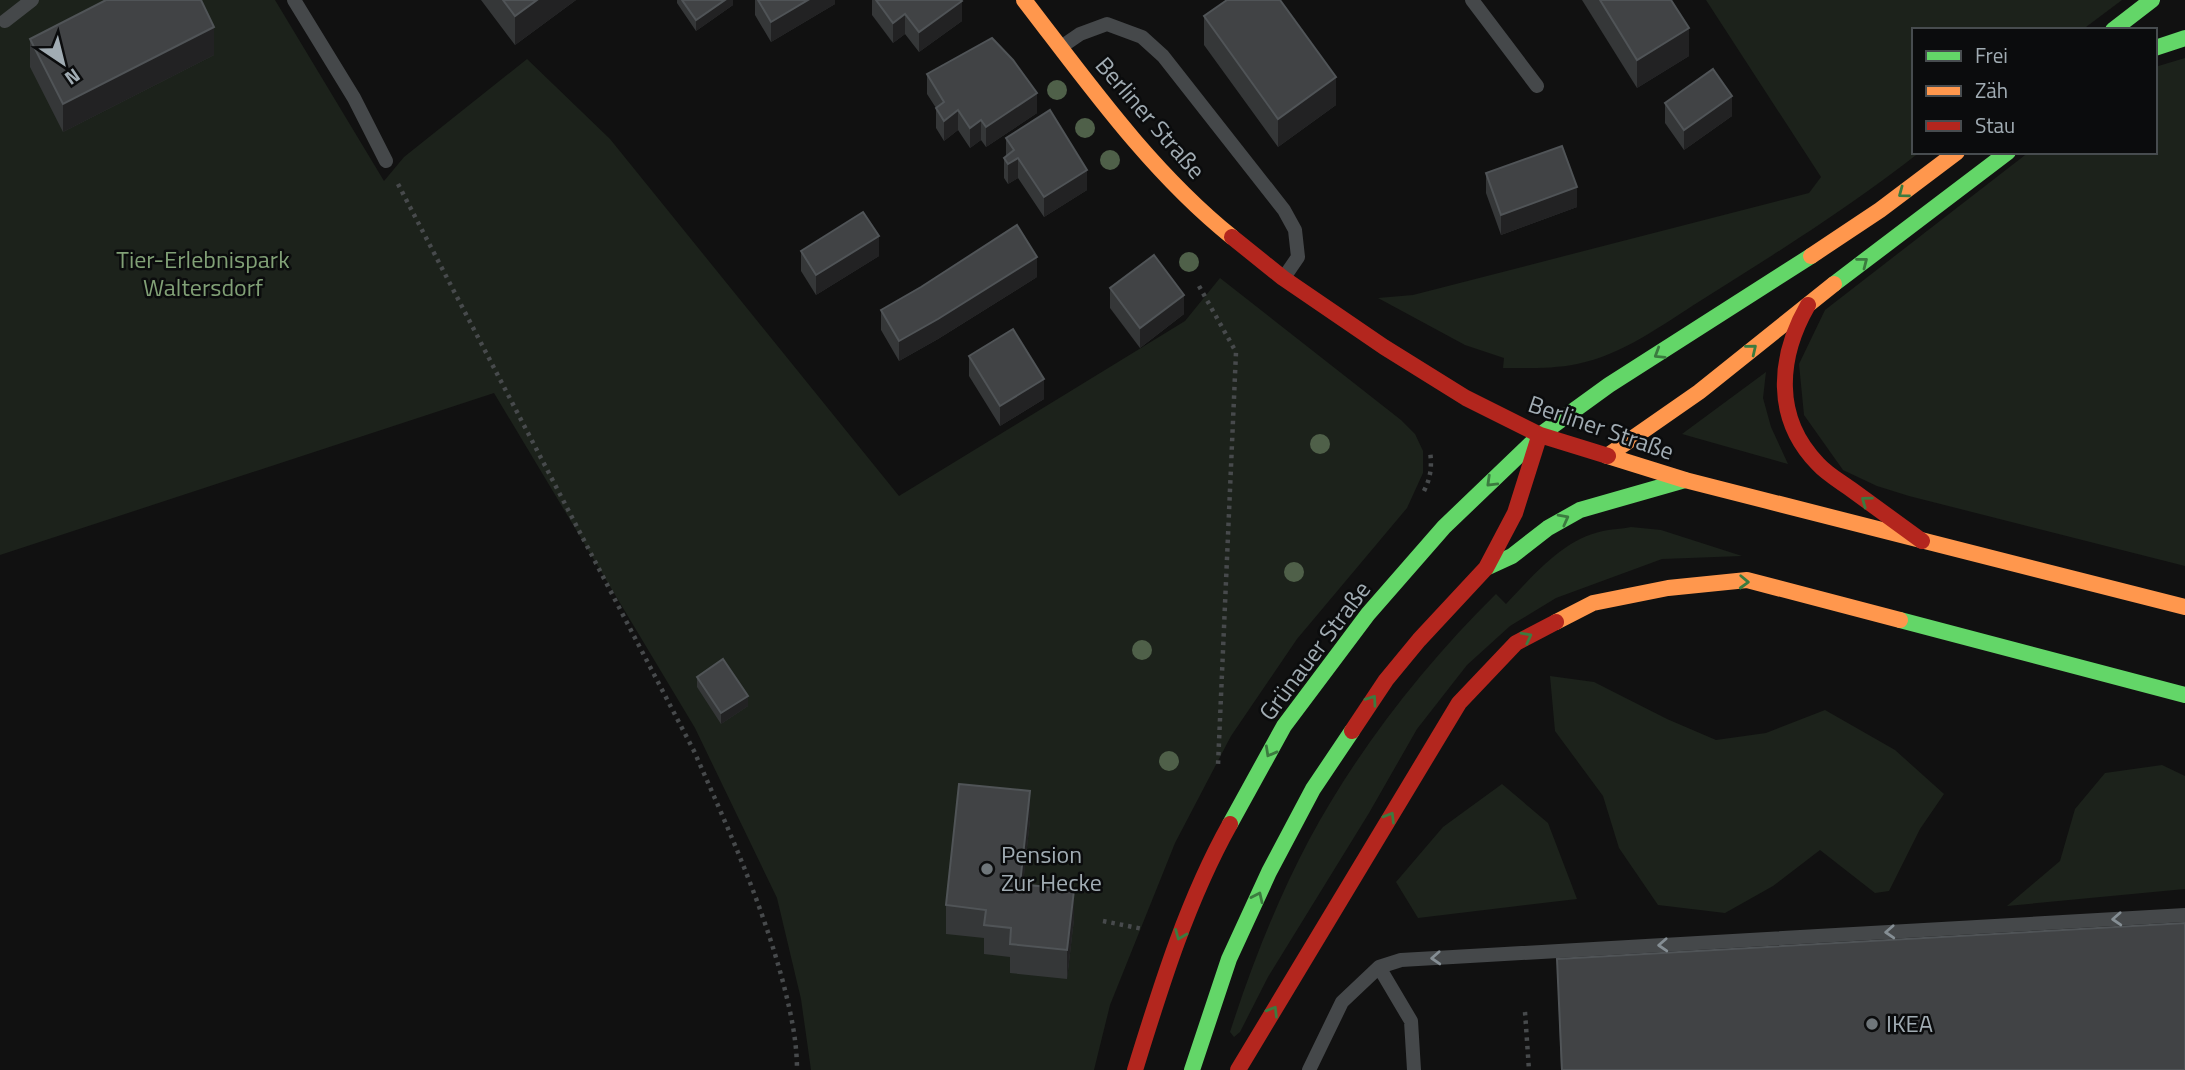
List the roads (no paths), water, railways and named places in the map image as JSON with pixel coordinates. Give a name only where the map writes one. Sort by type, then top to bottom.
[{"type":"main road","name":"Berliner Straße","points":[[1024,0],[1122,126],[1216,224],[1283,278],[1384,347],[1466,398],[1540,435],[1685,480],[2185,607]]},
{"type":"main road","points":[[2116,28],[2152,0]]},
{"type":"main road","points":[[2157,47],[2185,38]]},
{"type":"main road","name":"Grünauer Straße","points":[[1135,1070],[1168,965],[1216,849],[1284,726],[1368,614],[1436,536],[1540,435],[1609,385],[1860,224],[1954,154]]},
{"type":"main road","points":[[1607,456],[1699,392],[1809,303],[2005,154]]},
{"type":"main road","points":[[1809,303],[1793,333],[1787,362],[1784,400],[1796,438],[1820,467],[1922,541]]},
{"type":"main road","points":[[1192,1070],[1229,959],[1269,872],[1313,789],[1386,680],[1486,568],[1515,513],[1540,435]]},
{"type":"main road","points":[[1486,568],[1512,556],[1548,528],[1580,510],[1685,480]]},
{"type":"main road","points":[[1238,1070],[1459,702],[1516,643],[1593,603],[1668,588],[1747,580],[2185,695]]},
{"type":"lane","points":[[5,21],[32,0]]},
{"type":"lane","points":[[294,0],[354,98],[386,161]]},
{"type":"lane","points":[[1472,0],[1537,86]]},
{"type":"lane","points":[[1060,48],[1080,34],[1107,24],[1142,37],[1163,56],[1284,210],[1295,230],[1297,257],[1283,278]]},
{"type":"lane","points":[[1309,1070],[1342,1002],[1379,967],[1401,960],[2185,915]]},
{"type":"lane","points":[[1379,967],[1411,1021],[1414,1070]]},
{"type":"place","name":"Pension Zur Hecke","points":[[987,869]]},
{"type":"place","name":"IKEA","points":[[1872,1024]]},
{"type":"park label","name":"Tier-Erlebnispark Waltersdorf","points":[[203,274]]}]
